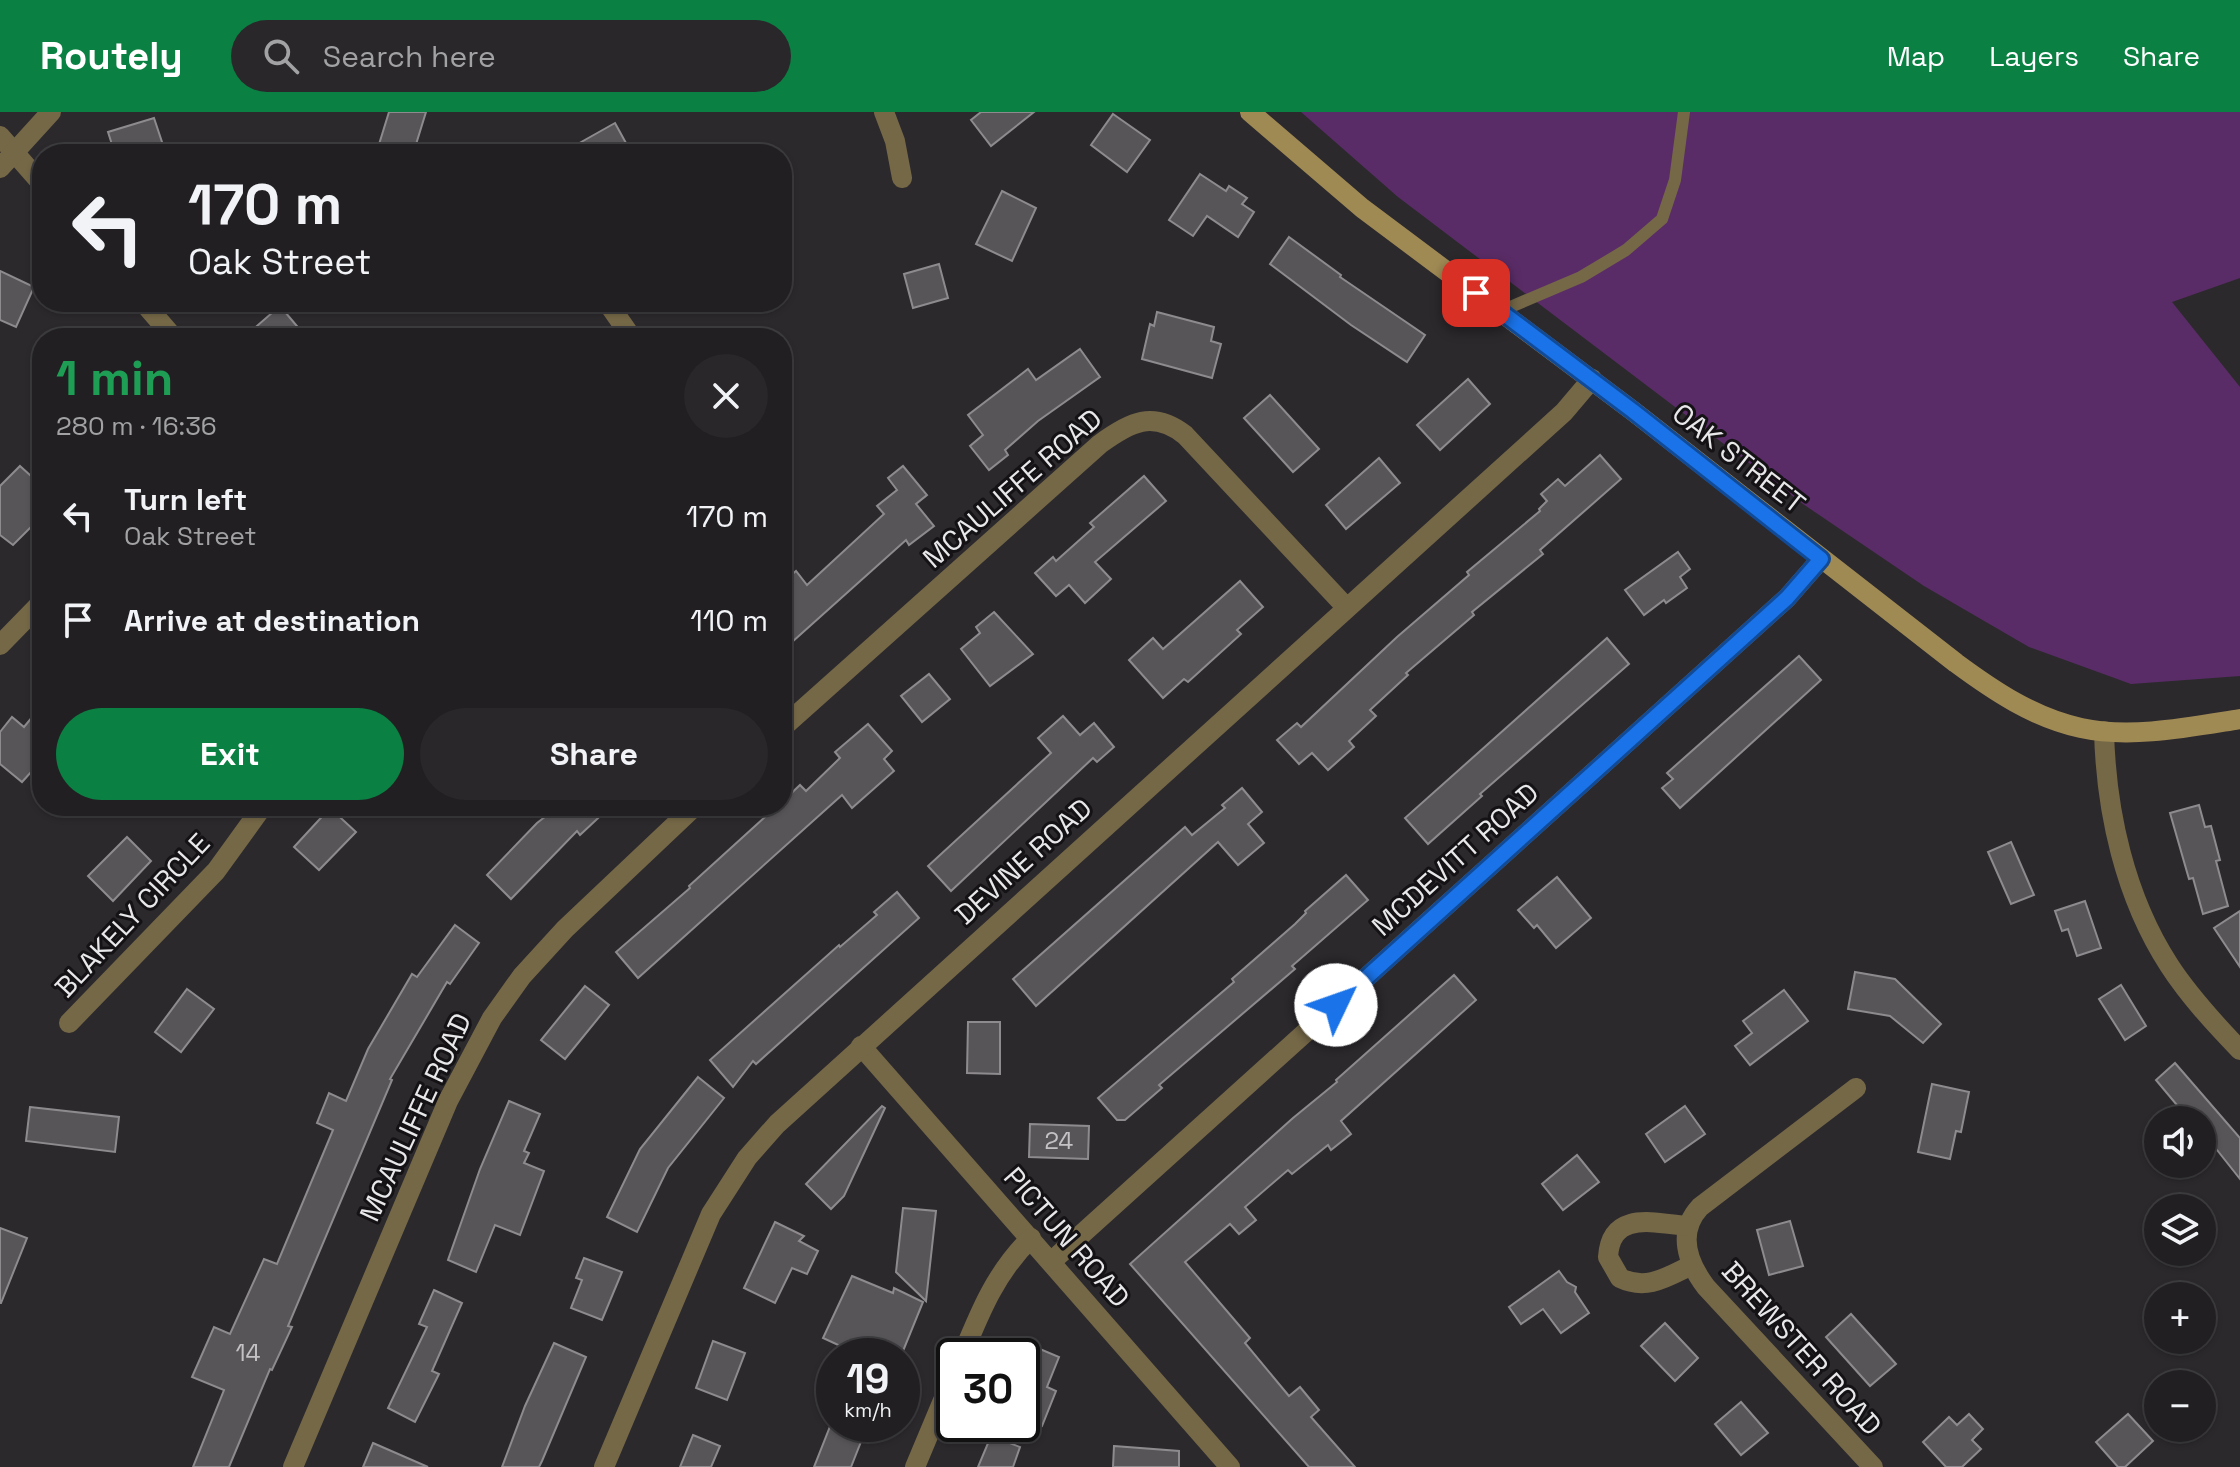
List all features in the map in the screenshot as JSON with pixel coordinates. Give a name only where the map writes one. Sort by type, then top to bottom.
[{"type":"street","points":[[0,168],[51,112]]},
{"type":"street","points":[[884,112],[895,141],[902,178]]},
{"type":"street","name":"OAK STREET","points":[[1250,112],[1362,208],[1592,379],[1998,693],[2050,719],[2104,731],[2169,728],[2240,719]]},
{"type":"street","points":[[0,136],[32,173]]},
{"type":"street","points":[[152,312],[165,328]]},
{"type":"street","name":"DEVINE ROAD","points":[[604,1467],[702,1235],[722,1195],[747,1158],[777,1124],[1564,412],[1592,379]]},
{"type":"street","name":"MCAULIFFE ROAD","points":[[792,719],[1100,444],[1125,427],[1137,423],[1162,421],[1185,435],[1346,607]]},
{"type":"street","name":"MCDEVITT ROAD","points":[[1052,1261],[1787,598],[1821,559]]},
{"type":"street","points":[[0,645],[32,612]]},
{"type":"street","points":[[2104,731],[2110,801],[2123,859],[2139,907],[2170,967],[2240,1050]]},
{"type":"street","name":"BLAKELY CIRCLE","points":[[69,1023],[216,871],[256,816]]},
{"type":"street","name":"MCAULIFFE ROAD","points":[[293,1467],[438,1123],[463,1069],[492,1018],[522,976],[558,937],[685,816]]},
{"type":"street","name":"PICTUN ROAD","points":[[861,1046],[1230,1467]]},
{"type":"street","points":[[1687,1226],[1692,1215],[1711,1198],[1856,1088]]},
{"type":"street","name":"BREWSTER ROAD","points":[[1692,1265],[1661,1280],[1639,1285],[1620,1278],[1608,1257],[1613,1235],[1620,1227],[1643,1221],[1687,1226],[1686,1240],[1692,1265],[1706,1287],[1873,1467]]},
{"type":"street","points":[[970,1338],[994,1282],[1011,1258],[1031,1238]]},
{"type":"street","points":[[915,1467],[936,1417]]},
{"type":"lane","points":[[1501,311],[1581,277],[1626,250],[1662,219],[1675,180],[1684,112]]},
{"type":"shaded area","points":[[1301,112],[2240,112],[2240,278],[2172,302],[2240,387],[2240,676],[2131,684],[2029,647],[1924,586],[1803,504],[1398,197]]},
{"type":"building","points":[[389,112],[426,112],[416,144],[379,144]]},
{"type":"building","points":[[981,112],[1034,112],[991,146],[971,120]]},
{"type":"building","points":[[1113,114],[1150,140],[1127,172],[1091,145]]},
{"type":"building","points":[[154,118],[163,144],[112,144],[108,132]]},
{"type":"building","points":[[615,123],[627,144],[578,144]]},
{"type":"building","points":[[1200,174],[1226,191],[1229,186],[1247,198],[1242,204],[1254,212],[1238,237],[1207,216],[1193,236],[1169,220]]},
{"type":"building","points":[[1002,191],[1036,208],[1012,261],[976,244]]},
{"type":"building","points":[[1289,237],[1340,277],[1425,335],[1407,362],[1351,325],[1270,264]]},
{"type":"building","points":[[939,264],[948,298],[913,308],[904,274]]},
{"type":"building","points":[[0,271],[32,286],[32,291],[16,327],[0,320]]},
{"type":"building","points":[[273,312],[285,312],[299,328],[255,328]]},
{"type":"building","points":[[1157,312],[1214,327],[1211,341],[1221,344],[1212,378],[1142,359],[1150,324],[1154,326]]},
{"type":"building","points":[[1080,349],[1100,377],[1038,421],[1005,450],[1008,455],[989,470],[970,446],[983,435],[968,415],[1028,369],[1036,380]]},
{"type":"building","points":[[1468,379],[1490,404],[1440,450],[1417,425]]},
{"type":"building","points":[[1270,395],[1319,449],[1293,472],[1244,418]]},
{"type":"building","points":[[1600,455],[1621,479],[1540,550],[1543,554],[1472,612],[1474,615],[1406,673],[1408,675],[1370,710],[1376,716],[1349,741],[1354,747],[1328,770],[1312,753],[1299,764],[1277,740],[1297,723],[1301,727],[1469,575],[1467,572],[1540,511],[1547,501],[1541,494],[1558,479],[1565,486]]},
{"type":"building","points":[[1379,458],[1400,483],[1346,529],[1326,505]]},
{"type":"building","points":[[20,466],[32,477],[32,526],[13,545],[0,535],[0,486]]},
{"type":"building","points":[[903,466],[927,495],[916,504],[934,526],[909,545],[906,540],[792,642],[792,574],[796,571],[807,585],[884,514],[877,506],[897,490],[888,478]]},
{"type":"building","points":[[1144,476],[1166,501],[1095,562],[1111,579],[1085,603],[1069,585],[1056,596],[1035,573],[1053,557],[1056,561],[1094,527],[1090,523]]},
{"type":"building","points":[[1678,552],[1690,569],[1680,577],[1687,588],[1644,615],[1625,590]]},
{"type":"building","points":[[1240,581],[1263,607],[1237,630],[1241,634],[1188,682],[1184,679],[1163,698],[1129,660],[1153,638],[1163,649]]},
{"type":"building","points":[[994,612],[1033,654],[990,686],[961,649],[980,633],[976,627]]},
{"type":"building","points":[[1607,638],[1629,664],[1480,794],[1482,796],[1428,844],[1405,818]]},
{"type":"building","points":[[1799,656],[1821,680],[1680,808],[1662,788],[1673,779],[1667,773]]},
{"type":"building","points":[[929,674],[950,699],[922,722],[901,696]]},
{"type":"building","points":[[1063,716],[1080,735],[1094,723],[1114,747],[1097,762],[1093,758],[951,891],[928,866],[1051,753],[1038,738]]},
{"type":"building","points":[[12,717],[24,727],[32,717],[32,771],[22,782],[0,764],[0,732]]},
{"type":"building","points":[[868,724],[892,751],[884,759],[894,771],[852,808],[842,795],[638,978],[616,952],[766,816],[792,816],[792,793],[800,785],[806,791],[840,758],[835,752]]},
{"type":"building","points":[[1242,788],[1262,812],[1248,824],[1264,843],[1238,865],[1218,842],[1036,1006],[1013,979],[1185,827],[1192,835],[1225,808],[1222,805]]},
{"type":"building","points":[[2199,805],[2205,827],[2211,826],[2228,906],[2203,914],[2193,878],[2189,879],[2170,813]]},
{"type":"building","points":[[323,816],[339,816],[356,832],[319,870],[294,847]]},
{"type":"building","points":[[546,816],[600,816],[580,835],[577,831],[511,899],[487,875]]},
{"type":"building","points":[[127,837],[151,861],[113,901],[88,876]]},
{"type":"building","points":[[2011,842],[2034,895],[2011,904],[1988,852]]},
{"type":"building","points":[[1346,875],[1368,900],[1292,966],[1295,969],[1159,1085],[1162,1088],[1125,1120],[1117,1120],[1098,1098],[1234,982],[1232,979]]},
{"type":"building","points":[[1557,877],[1591,918],[1556,948],[1537,925],[1534,928],[1518,910]]},
{"type":"building","points":[[897,892],[919,918],[756,1064],[753,1061],[733,1087],[710,1060],[877,915],[874,912]]},
{"type":"building","points":[[2085,901],[2101,948],[2077,956],[2068,929],[2062,931],[2055,911]]},
{"type":"building","points":[[2240,911],[2240,967],[2214,928]]},
{"type":"building","points":[[455,925],[479,943],[450,984],[447,982],[390,1079],[288,1326],[292,1327],[270,1369],[229,1467],[193,1467],[224,1390],[192,1377],[214,1327],[230,1334],[264,1259],[277,1264],[333,1130],[317,1123],[329,1093],[346,1101],[368,1049],[412,974],[417,977]]},
{"type":"building","points":[[1855,972],[1895,979],[1941,1024],[1923,1043],[1890,1016],[1848,1009]]},
{"type":"building","points":[[1454,975],[1476,1000],[1341,1121],[1351,1134],[1331,1150],[1328,1145],[1292,1174],[1288,1170],[1245,1207],[1256,1220],[1239,1234],[1230,1224],[1185,1262],[1250,1338],[1245,1343],[1289,1396],[1300,1387],[1319,1410],[1311,1417],[1355,1467],[1309,1467],[1130,1264]]},
{"type":"building","points":[[2121,985],[2146,1026],[2125,1040],[2099,999]]},
{"type":"building","points":[[585,986],[609,1005],[565,1059],[541,1040]]},
{"type":"building","points":[[187,989],[214,1009],[181,1052],[155,1032]]},
{"type":"building","points":[[1784,990],[1808,1021],[1750,1065],[1735,1046],[1752,1033],[1743,1021]]},
{"type":"building","points":[[968,1022],[1000,1022],[1000,1074],[967,1073]]},
{"type":"building","points":[[2175,1063],[2212,1106],[2178,1106],[2156,1080]]},
{"type":"building","points":[[698,1077],[724,1098],[668,1168],[637,1232],[607,1217],[640,1149]]},
{"type":"building","points":[[1932,1084],[1969,1092],[1961,1132],[1956,1131],[1950,1159],[1918,1152]]},
{"type":"building","points":[[509,1101],[540,1114],[524,1151],[529,1153],[524,1163],[544,1171],[520,1235],[495,1225],[476,1272],[448,1260],[480,1169]]},
{"type":"building","points":[[882,1106],[885,1108],[844,1196],[831,1209],[806,1184]]},
{"type":"building","points":[[1685,1106],[1705,1134],[1665,1162],[1646,1134]]},
{"type":"building","points":[[30,1107],[119,1117],[115,1152],[26,1141]]},
{"type":"building","points":[[2216,1110],[2240,1138],[2240,1179],[2216,1149]]},
{"type":"building","points":[[1030,1124],[1089,1126],[1088,1159],[1029,1157]]},
{"type":"building","points":[[1577,1155],[1599,1182],[1563,1210],[1542,1184]]},
{"type":"building","points":[[903,1208],[936,1211],[926,1301],[896,1272]]},
{"type":"building","points":[[1790,1221],[1803,1266],[1769,1275],[1757,1230]]},
{"type":"building","points":[[775,1222],[804,1236],[799,1241],[818,1251],[807,1274],[792,1268],[775,1303],[744,1288]]},
{"type":"building","points":[[0,1228],[27,1238],[1,1303],[0,1303]]},
{"type":"building","points":[[584,1258],[622,1272],[602,1320],[571,1308],[582,1280],[576,1278]]},
{"type":"building","points":[[1559,1271],[1567,1282],[1576,1287],[1575,1292],[1589,1313],[1561,1333],[1543,1309],[1521,1324],[1509,1307]]},
{"type":"building","points":[[852,1276],[893,1293],[894,1288],[923,1302],[908,1338],[823,1338]]},
{"type":"building","points":[[434,1290],[462,1303],[432,1371],[439,1374],[415,1422],[388,1408],[427,1327],[419,1324]]},
{"type":"building","points":[[1851,1314],[1896,1364],[1870,1386],[1826,1337]]},
{"type":"building","points":[[1665,1323],[1698,1358],[1675,1381],[1641,1346]]},
{"type":"building","points":[[713,1341],[745,1353],[727,1400],[696,1388]]},
{"type":"building","points":[[554,1343],[586,1357],[539,1467],[502,1467],[525,1406]]},
{"type":"building","points":[[1040,1349],[1059,1357],[1047,1387],[1056,1391],[1042,1426]]},
{"type":"building","points":[[1741,1402],[1768,1433],[1741,1455],[1715,1424]]},
{"type":"building","points":[[1969,1414],[1983,1429],[1972,1440],[1981,1449],[1962,1467],[1946,1467],[1923,1442],[1949,1417],[1957,1425]]},
{"type":"building","points":[[2128,1414],[2144,1431],[2144,1442],[2152,1442],[2125,1467],[2118,1467],[2096,1442]]},
{"type":"building","points":[[693,1435],[720,1446],[711,1467],[680,1467]]},
{"type":"building","points":[[824,1442],[861,1442],[851,1467],[814,1467]]},
{"type":"building","points":[[988,1442],[1007,1442],[1020,1447],[1013,1467],[978,1467]]},
{"type":"building","points":[[373,1443],[428,1467],[363,1467]]},
{"type":"building","points":[[1114,1446],[1179,1451],[1179,1467],[1113,1467]]},
{"type":"route","points":[[1336,1005],[1787,598],[1821,559],[1633,411],[1476,293]]}]
